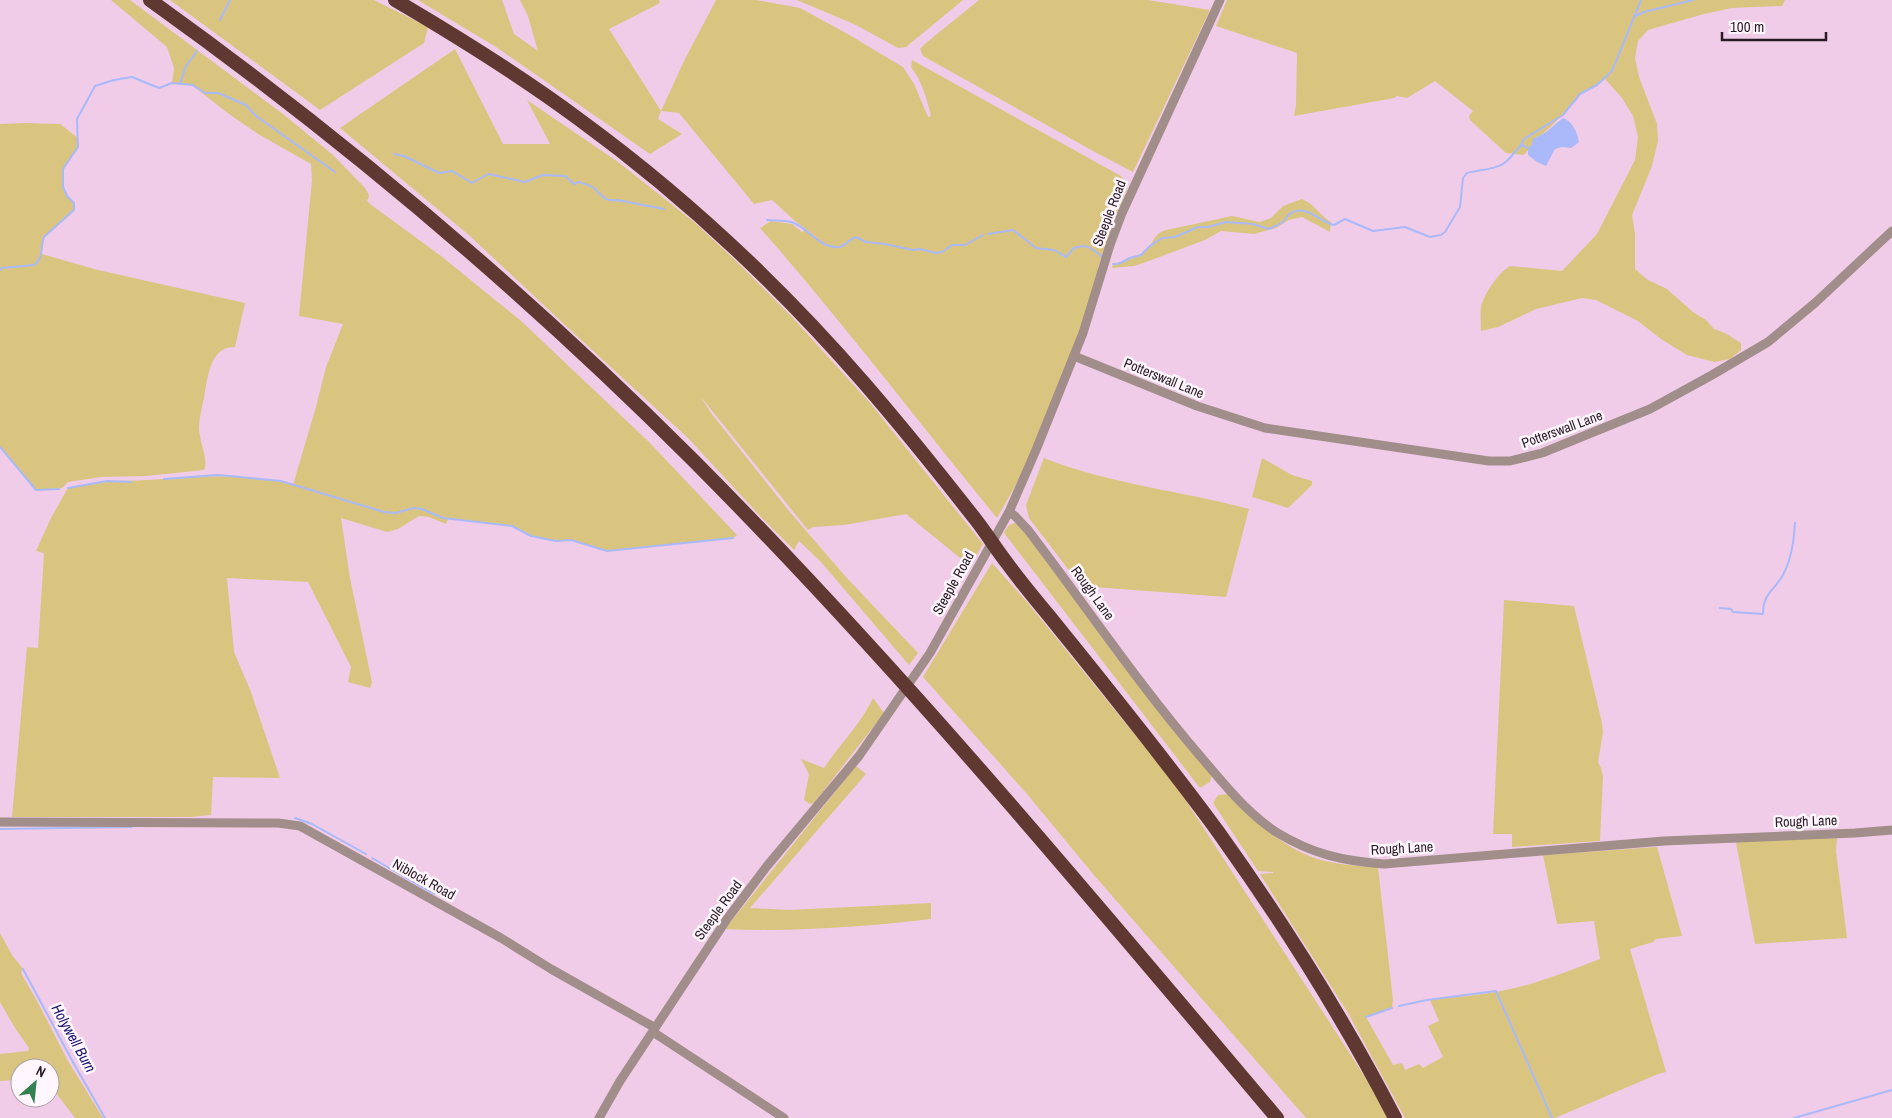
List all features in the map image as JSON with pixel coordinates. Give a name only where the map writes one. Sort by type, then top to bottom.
[{"type":"highway","points":[[150,0],[339,143],[455,240],[533,309],[692,459],[883,660],[925,707],[1051,851],[1277,1118]]},
{"type":"highway","points":[[395,0],[509,70],[582,121],[660,183],[705,222],[781,294],[852,369],[978,522],[1006,563],[1164,760],[1244,869],[1340,1018],[1371,1071],[1395,1118]]},
{"type":"street","name":"Steeple Road","points":[[598,1118],[653,1030],[727,919],[767,866],[859,756],[920,668],[1008,512],[1059,397],[1122,213],[1220,0]]},
{"type":"street","name":"Potterswall Lane","points":[[1074,356],[1198,406],[1265,428],[1439,452],[1489,461],[1520,459],[1542,453],[1650,408],[1768,342],[1815,303],[1892,231]]},
{"type":"street","name":"Rough Lane","points":[[1008,512],[1015,516],[1028,530],[1174,726],[1231,792],[1249,810],[1275,830],[1303,846],[1324,855],[1346,860],[1384,864],[1664,841],[1892,830]]},
{"type":"street","name":"Niblock Road","points":[[0,822],[278,823],[300,826],[652,1026],[656,1034],[784,1118]]},
{"type":"shaded area","points":[[111,0],[130,0],[283,114],[333,155],[365,188],[369,195],[368,200],[366,199],[370,204],[441,256],[520,320],[649,442],[737,535],[733,538],[607,551],[571,540],[556,541],[531,536],[512,526],[485,522],[448,519],[446,524],[429,517],[419,516],[398,529],[387,532],[341,518],[350,578],[372,682],[370,688],[348,682],[351,667],[308,582],[227,578],[234,652],[251,692],[280,778],[213,777],[211,815],[191,817],[12,817],[27,647],[38,648],[44,553],[36,551],[51,518],[68,488],[116,481],[221,477],[257,478],[293,485],[326,367],[343,324],[299,316],[312,180],[311,164],[258,134],[193,86],[172,83],[174,68],[167,47]]},
{"type":"shaded area","points":[[170,0],[374,0],[428,27],[424,43],[320,110]]},
{"type":"shaded area","points":[[418,0],[502,0],[514,34],[538,51],[528,16],[520,0],[659,0],[660,3],[609,29],[661,111],[658,119],[682,134],[650,154],[496,47]]},
{"type":"shaded area","points":[[716,0],[756,0],[800,8],[903,67],[914,84],[928,117],[931,116],[928,103],[921,84],[911,67],[912,60],[1121,176],[1128,185],[1098,267],[1099,270],[1079,332],[1033,455],[997,518],[851,336],[760,228],[771,221],[792,224],[802,232],[805,230],[824,243],[795,221],[772,200],[754,204],[679,113],[661,111],[685,59]]},
{"type":"shaded area","points":[[797,0],[963,0],[906,47],[898,48],[856,25]]},
{"type":"shaded area","points":[[979,0],[1148,0],[1210,10],[1133,172],[923,56],[920,49],[926,43]]},
{"type":"shaded area","points":[[1227,0],[1785,0],[1782,6],[1732,8],[1648,30],[1638,41],[1635,58],[1639,77],[1657,124],[1658,141],[1652,166],[1632,215],[1635,234],[1635,269],[1648,280],[1667,289],[1693,312],[1706,320],[1714,329],[1725,333],[1741,343],[1741,350],[1730,359],[1714,362],[1687,355],[1661,339],[1638,321],[1596,300],[1582,298],[1536,309],[1498,327],[1481,331],[1481,307],[1485,296],[1492,284],[1505,269],[1510,266],[1562,271],[1597,234],[1635,160],[1638,137],[1633,116],[1622,98],[1605,79],[1579,96],[1552,125],[1534,139],[1524,155],[1506,153],[1470,120],[1469,116],[1473,111],[1435,81],[1407,98],[1397,96],[1294,116],[1297,53],[1216,26]]},
{"type":"shaded area","points":[[455,49],[503,144],[550,144],[527,100],[618,162],[694,222],[735,260],[791,316],[870,403],[983,544],[970,566],[906,514],[844,525],[813,527],[808,530],[701,397],[711,413],[789,511],[845,576],[918,653],[909,665],[821,562],[799,541],[794,550],[688,438],[470,236],[340,128]]},
{"type":"shaded area","points":[[0,124],[60,124],[78,138],[78,147],[63,169],[63,187],[67,196],[74,203],[74,210],[44,237],[42,254],[98,270],[245,303],[235,347],[227,348],[220,352],[211,365],[209,373],[199,425],[199,434],[205,456],[204,470],[146,476],[101,477],[68,482],[62,488],[36,490],[0,447]]},
{"type":"shaded area","points":[[1302,199],[1331,222],[1330,232],[1302,217],[1289,220],[1276,228],[1254,234],[1221,231],[1205,240],[1146,262],[1134,266],[1112,268],[1113,263],[1127,260],[1142,253],[1149,247],[1157,235],[1166,230],[1232,216],[1260,222],[1271,218],[1283,206]]},
{"type":"shaded area","points":[[1044,458],[1120,481],[1249,509],[1226,597],[1081,586],[1029,518],[1026,505]]},
{"type":"shaded area","points":[[1262,458],[1292,475],[1312,481],[1312,485],[1288,508],[1252,497]]},
{"type":"shaded area","points":[[1014,523],[1020,524],[1212,775],[1210,782],[1200,788],[1004,533],[1008,526]]},
{"type":"shaded area","points":[[992,563],[1027,602],[1175,784],[1376,1094],[1388,1118],[1306,1118],[1093,874],[1027,794],[923,677]]},
{"type":"shaded area","points":[[1504,600],[1574,606],[1603,732],[1598,762],[1603,776],[1600,841],[1512,847],[1512,834],[1493,834]]},
{"type":"shaded area","points":[[873,698],[884,713],[814,803],[810,804],[804,800],[809,774],[801,759],[824,768],[856,725]]},
{"type":"shaded area","points":[[856,766],[866,774],[750,908],[789,910],[931,903],[931,919],[828,928],[777,930],[725,929]]},
{"type":"shaded area","points":[[1228,794],[1272,834],[1310,857],[1351,865],[1378,867],[1393,1000],[1392,1008],[1366,1017],[1393,1065],[1402,1063],[1405,1070],[1419,1064],[1423,1068],[1443,1057],[1428,1026],[1439,1021],[1430,1000],[1480,995],[1522,986],[1600,959],[1594,921],[1557,924],[1543,855],[1657,847],[1682,936],[1656,939],[1653,942],[1630,949],[1666,1072],[1555,1118],[1405,1118],[1348,1013],[1260,874],[1273,872],[1258,871],[1213,803],[1218,795]]},
{"type":"shaded area","points":[[1837,838],[1836,851],[1847,938],[1755,944],[1736,843],[1738,841]]},
{"type":"shaded area","points":[[0,933],[12,955],[23,969],[21,973],[68,1061],[103,1118],[75,1118],[60,1098],[60,1058],[10,1058],[10,1080],[0,1081],[0,1054],[28,1051],[29,1048],[0,1002]]},
{"type":"water","points":[[1563,118],[1574,128],[1579,142],[1571,148],[1562,147],[1555,149],[1546,166],[1537,162],[1528,155],[1528,148],[1532,145],[1533,139],[1546,132]]},
{"type":"waterway","points":[[220,20],[230,0]]},
{"type":"waterway","points":[[1520,146],[1524,139],[1563,115],[1580,94],[1597,85],[1612,71],[1641,0]]},
{"type":"waterway","points":[[1635,16],[1693,0]]},
{"type":"waterway","points":[[180,84],[186,66],[197,51]]},
{"type":"waterway","points":[[0,270],[2,268],[34,265],[41,256],[44,237],[74,210],[74,203],[67,196],[63,187],[63,169],[78,147],[77,119],[95,86],[114,80],[132,77],[159,88],[172,83],[193,85],[205,93],[218,93],[246,105],[256,116],[335,172]]},
{"type":"waterway","points":[[1113,264],[1118,264],[1141,255],[1162,238],[1175,237],[1198,227],[1208,227],[1226,222],[1253,224],[1269,229],[1297,211],[1308,212],[1334,225],[1345,219],[1373,231],[1405,227],[1430,237],[1441,235],[1445,232],[1460,207],[1463,178],[1467,173],[1499,166],[1506,162],[1521,146],[1523,145],[1528,148]]},
{"type":"waterway","points":[[394,154],[404,156],[439,173],[452,171],[472,183],[488,174],[525,182],[543,175],[565,176],[574,184],[579,182],[592,186],[607,199],[664,209]]},
{"type":"waterway","points":[[767,220],[794,223],[821,242],[833,247],[839,247],[856,237],[866,242],[936,253],[942,252],[952,245],[965,245],[983,235]]},
{"type":"waterway","points":[[988,234],[1013,230],[1036,248],[1054,250],[1066,257],[1074,248],[1083,246],[1093,250],[1103,258]]},
{"type":"waterway","points":[[0,447],[36,490],[59,489]]},
{"type":"waterway","points":[[164,479],[218,475],[281,481],[384,512],[396,513],[413,508],[422,509],[443,518],[512,526],[531,536],[556,541],[571,540],[607,551],[733,538]]},
{"type":"waterway","points":[[68,488],[107,481],[131,482]]},
{"type":"waterway","points":[[1720,608],[1731,609],[1733,612],[1763,614],[1767,596],[1781,579],[1789,561],[1795,523]]},
{"type":"waterway","points":[[295,818],[312,824],[366,854]]},
{"type":"waterway","points":[[0,829],[132,827]]},
{"type":"waterway","points":[[372,858],[434,894]]},
{"type":"waterway","name":"Holywell Burn","points":[[23,969],[105,1118]]},
{"type":"waterway","points":[[1399,1006],[1427,1000],[1496,991],[1552,1118]]},
{"type":"waterway","points":[[1366,1017],[1392,1008]]},
{"type":"waterway","points":[[1794,1118],[1892,1090]]}]
